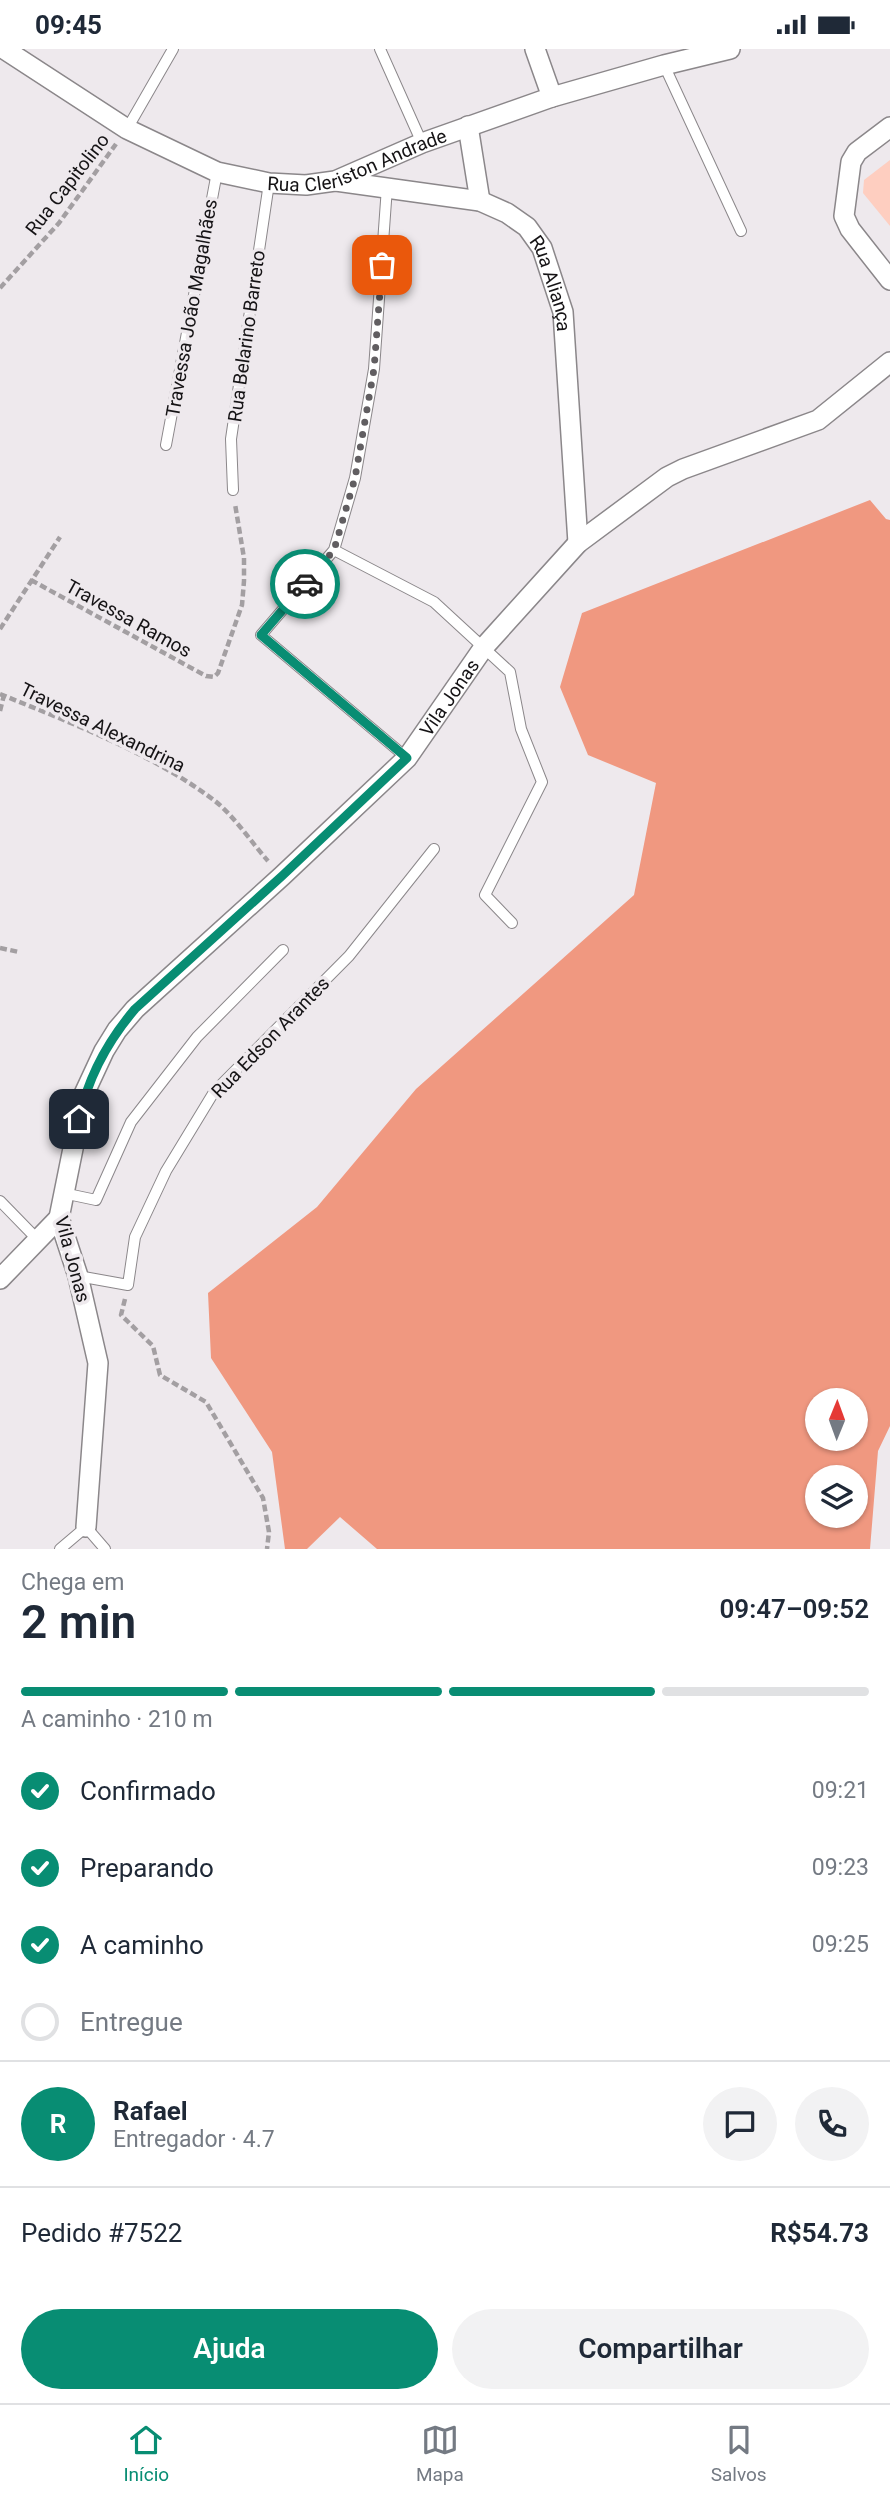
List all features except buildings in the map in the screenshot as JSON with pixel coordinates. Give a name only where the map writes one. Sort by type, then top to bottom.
[{"type":"street","name":"Rua Cleriston Andrade","points":[[4,49],[127,129],[217,172],[269,183],[306,185],[335,181],[422,143],[552,97],[730,49]]},
{"type":"street","points":[[535,49],[552,97]]},
{"type":"street","points":[[468,126],[480,201]]},
{"type":"street","points":[[890,127],[858,152],[851,162],[844,216],[850,229],[890,280]]},
{"type":"street","name":"Rua Aliança","points":[[335,181],[480,201],[507,213],[527,227],[542,249],[563,312],[578,543]]},
{"type":"street","name":"Vila Jonas","points":[[86,1527],[98,1363],[78,1276],[58,1217],[84,1094],[92,1073],[117,1030],[135,1009],[407,758],[484,647],[578,543],[683,469],[818,420],[890,362]]},
{"type":"street","points":[[0,1279],[58,1217]]},
{"type":"lane","points":[[127,129],[173,49]]},
{"type":"lane","points":[[380,49],[422,143]]},
{"type":"lane","points":[[664,65],[741,232]]},
{"type":"lane","name":"Travessa João Magalhães","points":[[166,445],[217,172]]},
{"type":"lane","name":"Rua Belarino Barreto","points":[[233,490],[230,439],[269,183]]},
{"type":"lane","points":[[387,187],[374,369],[355,478],[334,550],[261,635],[407,758]]},
{"type":"lane","points":[[334,550],[434,602],[510,672],[521,729],[542,782],[485,895],[512,923]]},
{"type":"lane","name":"Rua Edson Arantes","points":[[128,1285],[135,1237],[166,1171],[214,1092],[349,956],[434,849]]},
{"type":"lane","points":[[62,1193],[96,1200],[131,1122],[197,1037],[283,950]]},
{"type":"lane","points":[[0,1201],[38,1240]]},
{"type":"lane","points":[[78,1276],[128,1285]]},
{"type":"lane","points":[[60,1549],[86,1527],[105,1549]]},
{"type":"path","name":"Rua Capitolino","points":[[0,288],[59,223],[127,129]]},
{"type":"path","name":"Travessa Ramos","points":[[31,580],[205,676],[214,677],[218,673],[242,605],[243,558],[233,490]]},
{"type":"path","points":[[0,629],[60,537]]},
{"type":"path","points":[[0,711],[2,694]]},
{"type":"path","name":"Travessa Alexandrina","points":[[2,694],[162,767],[217,803],[282,876]]},
{"type":"path","points":[[0,948],[19,952]]},
{"type":"path","points":[[128,1285],[121,1315],[153,1346],[160,1375],[206,1402],[263,1498],[269,1532],[267,1549]]},
{"type":"shaded area","points":[[890,160],[890,226],[863,193],[864,180]]},
{"type":"shaded area","points":[[870,500],[886,519],[890,520],[890,1426],[878,1451],[870,1549],[377,1549],[340,1517],[307,1549],[285,1549],[272,1452],[211,1358],[208,1293],[317,1207],[416,1089],[634,895],[656,783],[588,755],[560,687],[582,613]]},
{"type":"way so far","points":[[305,584],[334,550],[355,478],[374,369],[382,265]]},
{"type":"route","points":[[79,1119],[92,1073],[117,1030],[135,1009],[407,758],[261,635],[305,584]]}]
